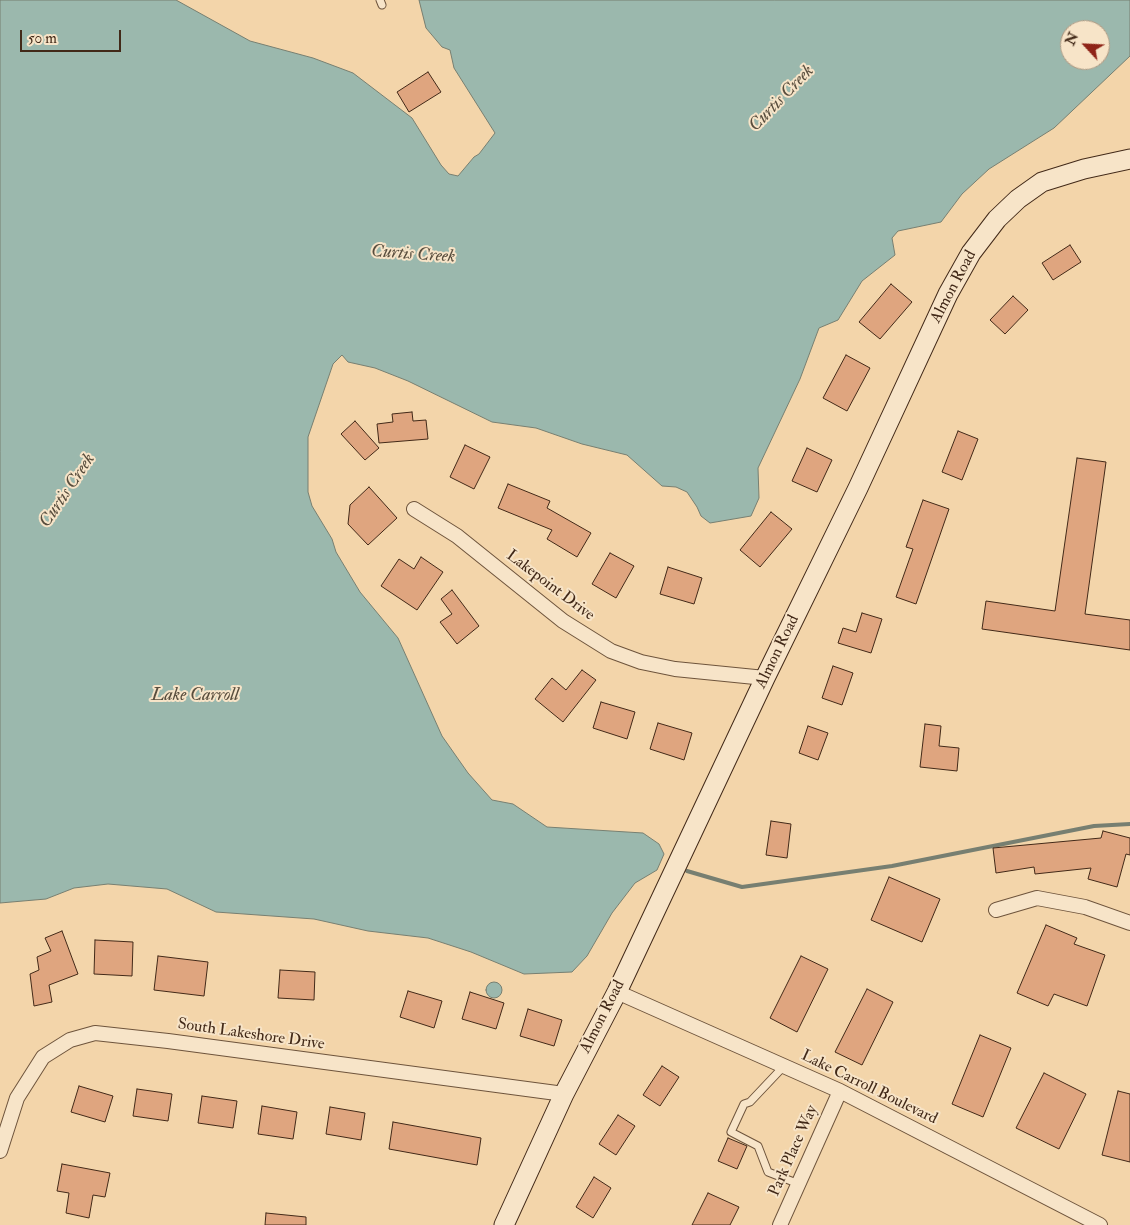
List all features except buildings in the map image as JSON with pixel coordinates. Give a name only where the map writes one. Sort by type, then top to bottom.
[{"type":"street","name":"Almon Road","points":[[504,1225],[564,1094],[617,992],[765,678],[858,488],[948,294],[971,254],[997,220],[1018,199],[1042,182],[1084,169],[1130,159]]},
{"type":"street","name":"Lakepoint Drive","points":[[414,509],[457,536],[564,622],[611,651],[641,662],[675,669],[765,678]]},
{"type":"street","points":[[996,910],[1037,898],[1085,908],[1130,923]]},
{"type":"street","name":"Lake Carroll Boulevard","points":[[617,992],[840,1091],[1100,1225]]},
{"type":"street","name":"South Lakeshore Drive","points":[[0,1151],[17,1098],[43,1057],[70,1040],[95,1033],[564,1094]]},
{"type":"street","name":"Park Place Way","points":[[780,1225],[840,1091]]},
{"type":"lane","points":[[784,1066],[750,1102],[744,1104],[731,1132],[758,1146],[768,1172],[799,1184]]},
{"type":"water","name":"Lake Carroll","points":[[0,0],[176,0],[250,41],[313,58],[353,73],[412,118],[441,165],[449,174],[458,176],[474,157],[479,154],[495,133],[454,68],[450,50],[442,47],[426,28],[419,0],[1130,0],[1130,56],[1054,128],[989,169],[962,194],[941,222],[898,231],[892,238],[895,255],[862,281],[838,320],[819,328],[800,379],[758,468],[759,498],[751,516],[710,523],[701,516],[687,492],[676,487],[662,486],[627,455],[582,444],[536,428],[492,422],[408,381],[375,368],[348,362],[342,355],[333,364],[308,437],[308,492],[312,506],[360,592],[398,638],[442,736],[468,773],[492,800],[513,804],[547,827],[643,833],[659,844],[664,854],[657,870],[635,883],[612,913],[587,956],[572,972],[524,974],[471,952],[428,938],[368,931],[314,919],[216,912],[167,889],[108,884],[74,888],[46,899],[0,903]]},
{"type":"water","points":[[494,982],[500,984],[502,990],[500,996],[494,998],[488,996],[486,990],[488,984]]},
{"type":"waterway","points":[[687,871],[742,887],[892,866],[1094,826],[1130,824]]},
{"type":"water label","name":"Curtis Creek","points":[[782,99]]},
{"type":"water label","name":"Curtis Creek","points":[[413,255]]},
{"type":"water label","name":"Curtis Creek","points":[[68,491]]}]
